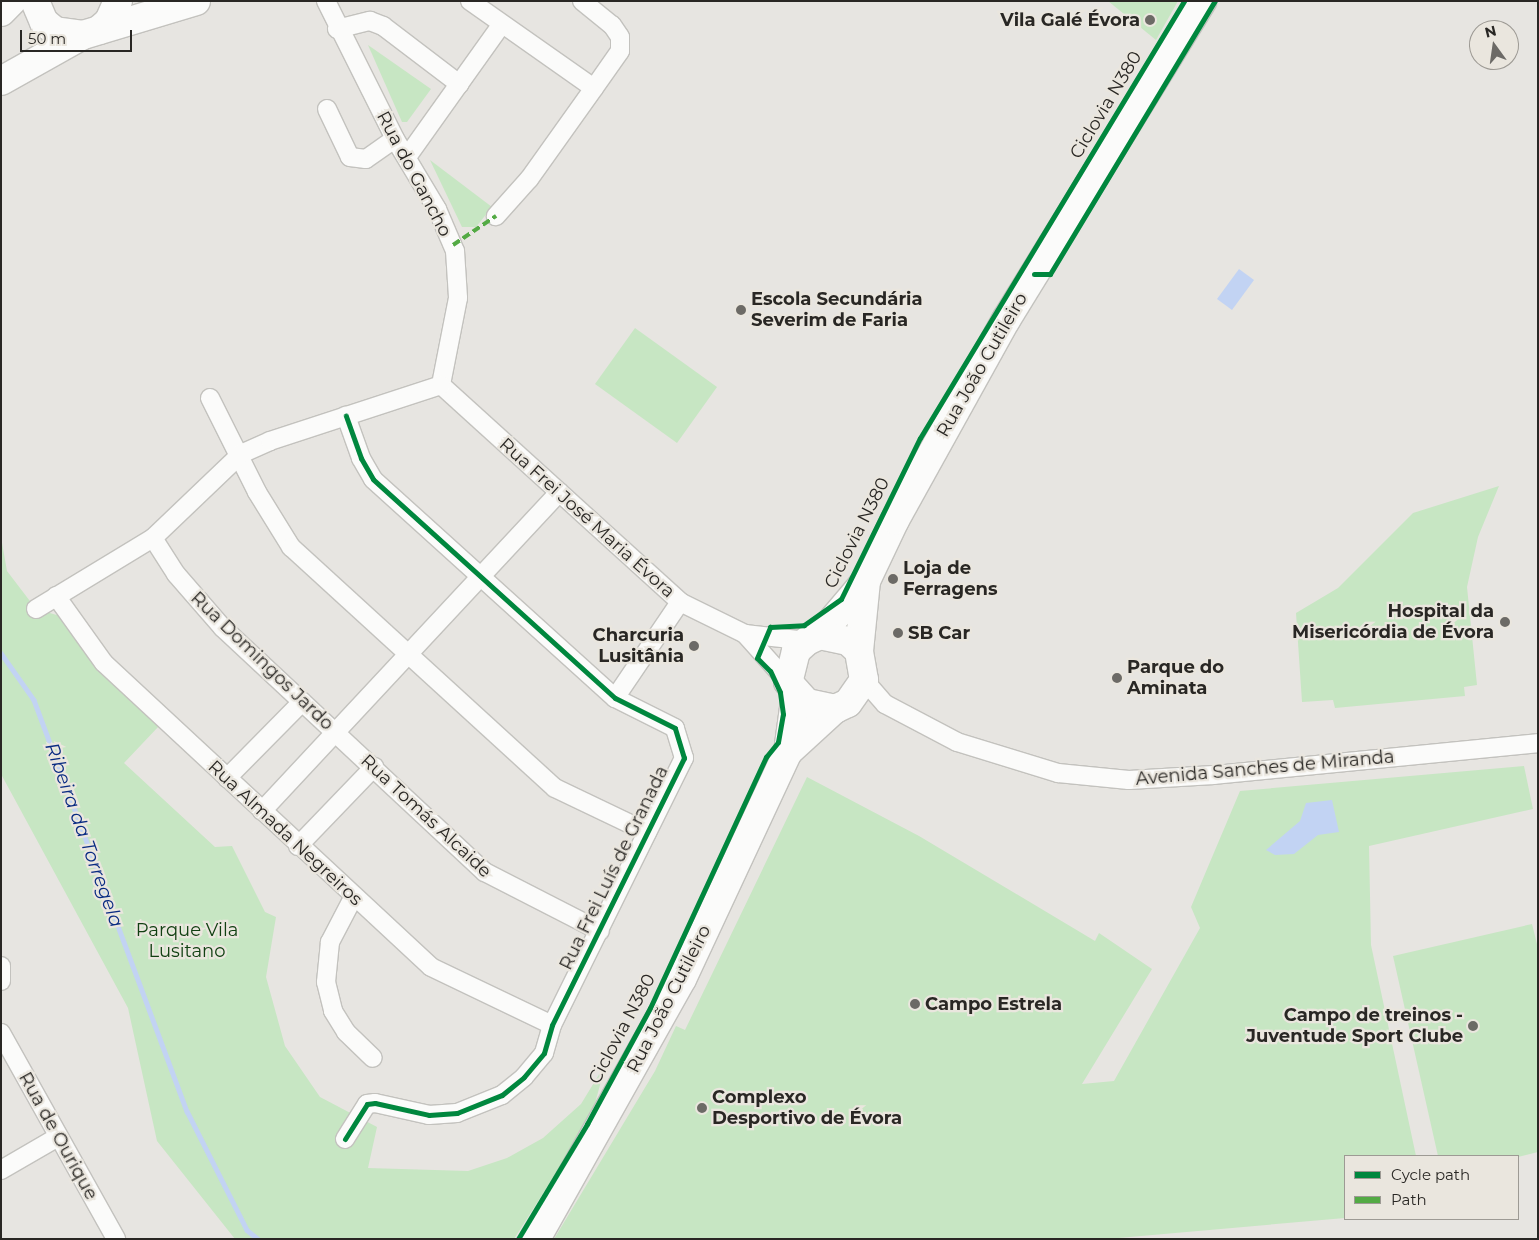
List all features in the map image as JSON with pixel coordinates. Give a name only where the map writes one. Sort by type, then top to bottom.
[{"type":"main road","points":[[1,12],[12,1]]},
{"type":"main road","points":[[35,1],[44,22],[55,31],[91,33],[196,1]]},
{"type":"main road","points":[[1,81],[91,33],[109,21],[118,1]]},
{"type":"main road","name":"Rua João Cutileiro","points":[[536,1239],[678,988],[788,752],[796,651],[813,638],[866,581],[915,482],[1006,320],[1202,1]]},
{"type":"main road","name":"Rua João Cutileiro","points":[[788,752],[841,706],[864,680],[859,651],[866,581]]},
{"type":"main road","points":[[813,638],[842,638],[859,651]]},
{"type":"main road","points":[[792,687],[813,706],[841,706]]},
{"type":"street","name":"Rua do Gancho","points":[[326,1],[337,29],[395,139],[447,230],[458,266],[458,298],[441,385]]},
{"type":"street","points":[[470,1],[501,25],[594,88]]},
{"type":"street","points":[[496,216],[529,179],[620,51],[620,37],[612,25],[582,1]]},
{"type":"street","points":[[337,29],[365,22],[383,26],[459,84]]},
{"type":"street","points":[[407,157],[501,25]]},
{"type":"street","points":[[327,109],[350,157],[366,159],[395,139]]},
{"type":"street","points":[[36,609],[154,538],[241,454],[346,416],[441,385]]},
{"type":"street","name":"Rua Frei José Maria Évora","points":[[441,385],[680,602],[745,634],[792,687]]},
{"type":"street","points":[[210,398],[241,454],[257,492],[291,547],[442,688],[555,788],[648,832]]},
{"type":"street","name":"Rua Frei Luís de Granada","points":[[346,416],[361,458],[373,479],[615,698],[675,728],[682,743],[684,758],[552,1025],[544,1053],[502,1095],[457,1113],[438,1114],[367,1104],[346,1139]]},
{"type":"street","points":[[262,811],[337,734],[559,492]]},
{"type":"street","name":"Rua Domingos Jardo","points":[[154,538],[199,603],[337,734]]},
{"type":"street","name":"Rua Almada Negreiros","points":[[56,596],[104,663],[353,898],[431,967],[552,1025]]},
{"type":"street","points":[[615,698],[680,602]]},
{"type":"street","name":"Rua Frei José Maria Évora","points":[[745,634],[813,638]]},
{"type":"street","name":"Avenida Sanches de Miranda","points":[[864,680],[885,704],[957,742],[1058,772],[1129,780],[1224,774],[1538,743]]},
{"type":"street","points":[[227,778],[302,702]]},
{"type":"street","name":"Avenida Sanches de Miranda","points":[[841,706],[885,704]]},
{"type":"street","name":"Rua Tomás Alcaide","points":[[337,734],[493,879],[600,931]]},
{"type":"street","points":[[298,846],[374,767]]},
{"type":"street","points":[[353,898],[330,942],[326,982],[337,1018],[373,1058]]},
{"type":"street","points":[[1,966],[1,981]]},
{"type":"street","name":"Rua de Ourique","points":[[1,1032],[116,1239]]},
{"type":"street","points":[[1,1170],[58,1137]]},
{"type":"green space","name":"Vila Galé Évora","points":[[1108,1],[1178,1],[1156,40]]},
{"type":"green space","points":[[368,45],[431,89],[407,122],[402,122]]},
{"type":"green space","points":[[430,160],[492,207],[476,227],[462,227]]},
{"type":"green space","points":[[635,328],[717,387],[677,443],[595,384]]},
{"type":"green space","points":[[1499,486],[1478,537],[1467,587],[1477,685],[1464,687],[1465,696],[1335,708],[1333,700],[1302,702],[1296,613],[1338,588],[1413,513]]},
{"type":"green space","name":"Parque Vila Lusitano","points":[[1,537],[7,571],[36,609],[67,618],[101,670],[159,726],[124,763],[215,847],[232,846],[265,912],[276,917],[266,977],[285,1046],[320,1097],[377,1127],[368,1168],[468,1171],[507,1158],[543,1138],[581,1104],[606,1063],[591,1118],[514,1239],[235,1239],[157,1141],[128,1008],[1,774]]},
{"type":"green space","name":"Campo Estrela","points":[[1524,766],[1533,809],[1369,846],[1371,945],[1416,1155],[1344,1155],[1344,1218],[1107,1239],[554,1239],[655,1071],[676,1026],[685,1030],[807,777],[919,836],[1095,941],[1099,933],[1152,969],[1082,1084],[1114,1081],[1200,928],[1191,907],[1240,791]]},
{"type":"green space","name":"Campo de treinos - Juventude Sport Clube","points":[[1532,924],[1538,948],[1538,1152],[1519,1157],[1519,1155],[1438,1155],[1393,956]]},
{"type":"water","points":[[1239,269],[1254,280],[1232,310],[1217,299]]},
{"type":"water","points":[[1332,800],[1339,832],[1318,835],[1294,854],[1275,855],[1266,850],[1300,821],[1306,803]]},
{"type":"waterway","name":"Ribeira da Torregela","points":[[1,653],[34,700],[187,1111],[247,1230],[258,1239]]},
{"type":"marked path","points":[[453,245],[496,216]]},
{"type":"cycle path","name":"Ciclovia N380","points":[[518,1239],[587,1124],[650,1008],[766,757],[778,742],[783,714],[780,692],[770,671],[757,658],[770,627],[804,625],[841,599],[920,438],[1184,1]]},
{"type":"cycle path","points":[[1034,274],[1050,274],[1215,1]]},
{"type":"cycle path","points":[[345,1139],[367,1104],[375,1103],[429,1115],[457,1113],[502,1095],[524,1077],[544,1053],[552,1025],[684,758],[675,728],[615,698],[373,479],[361,458],[346,416]]},
{"type":"place","name":"Vila Galé Évora","points":[[1150,20]]},
{"type":"place","name":"Escola Secundária Severim de Faria","points":[[741,310]]},
{"type":"place","name":"Loja de Ferragens","points":[[893,579]]},
{"type":"place","name":"Hospital da Misericórdia de Évora","points":[[1505,622]]},
{"type":"place","name":"SB Car","points":[[898,633]]},
{"type":"place","name":"Charcuria Lusitânia","points":[[694,646]]},
{"type":"place","name":"Parque do Aminata","points":[[1117,678]]},
{"type":"place","name":"Campo Estrela","points":[[915,1004]]},
{"type":"place","name":"Campo de treinos - Juventude Sport Clube","points":[[1473,1026]]},
{"type":"place","name":"Complexo Desportivo de Évora","points":[[702,1108]]}]
